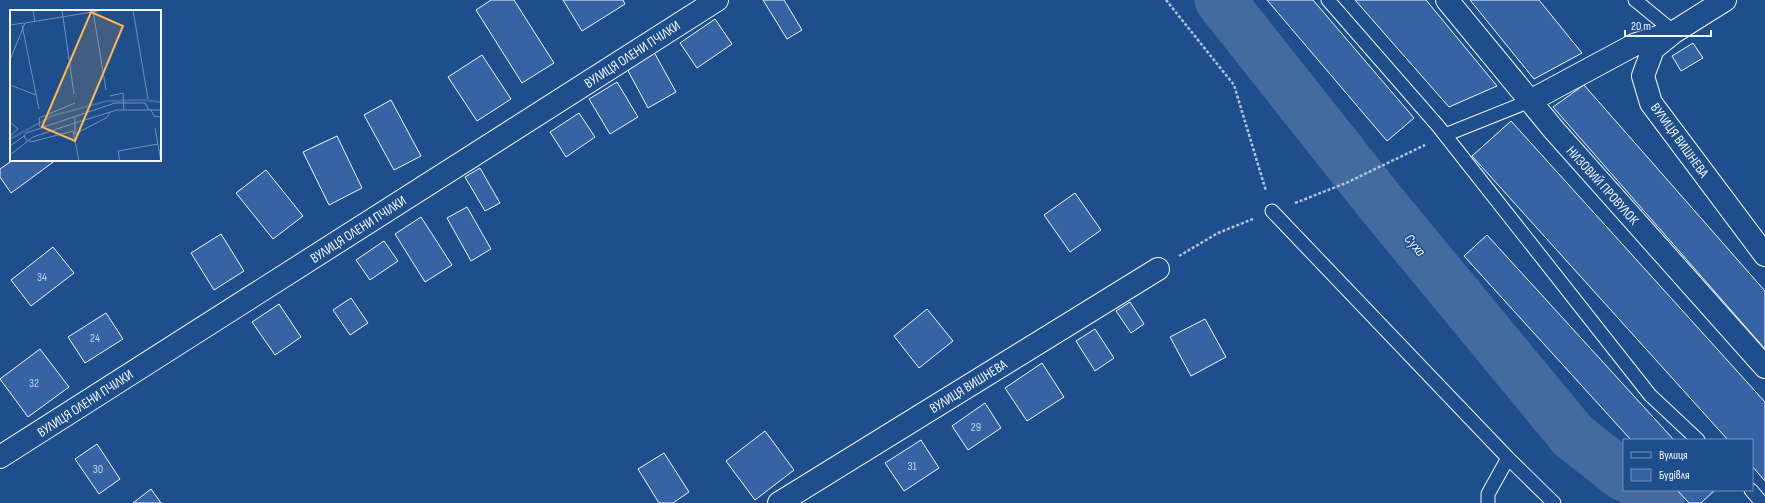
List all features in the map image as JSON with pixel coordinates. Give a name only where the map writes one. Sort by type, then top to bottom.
[{"type":"street","name":"ВУЛИЦЯ ОЛЕНИ ПЧІЛКИ","points":[[0,457],[717,0]]},
{"type":"street","name":"НИЗОВИЙ ПРОВУЛОК","points":[[1447,0],[1559,136],[1765,367]]},
{"type":"street","name":"ВУЛИЦЯ ВИШНЕВА","points":[[1725,0],[1674,32],[1653,49],[1642,76],[1651,103],[1765,255]]},
{"type":"street","points":[[1530,101],[1634,45],[1674,32]]},
{"type":"street","name":"ВУЛИЦЯ ВИШНЕВА","points":[[779,503],[1158,269]]},
{"type":"lane","points":[[1328,0],[1445,135],[1650,395],[1697,439]]},
{"type":"lane","points":[[1635,0],[1674,32]]},
{"type":"lane","points":[[1445,135],[1530,101]]},
{"type":"lane","points":[[1272,211],[1508,458],[1554,503]]},
{"type":"lane","points":[[1488,503],[1488,494],[1508,458]]},
{"type":"lane","points":[[1752,491],[1762,503]]},
{"type":"path","points":[[1166,0],[1234,85],[1272,211]]},
{"type":"path","points":[[1346,183],[1445,135]]},
{"type":"path","points":[[1158,269],[1218,234]]},
{"type":"building","points":[[491,0],[514,0],[554,63],[522,83],[476,10]]},
{"type":"building","points":[[563,0],[623,0],[625,4],[582,31]]},
{"type":"building","points":[[763,0],[784,0],[802,30],[787,39]]},
{"type":"building","points":[[1267,0],[1313,0],[1414,118],[1387,141]]},
{"type":"building","points":[[1355,0],[1426,0],[1497,86],[1449,107]]},
{"type":"building","points":[[1470,0],[1539,0],[1582,53],[1534,79]]},
{"type":"building","points":[[715,19],[732,44],[697,68],[680,43]]},
{"type":"building","points":[[1693,43],[1703,58],[1681,71],[1672,56]]},
{"type":"building","points":[[654,52],[676,92],[648,108],[626,67]]},
{"type":"building","points":[[482,55],[511,99],[477,121],[448,77]]},
{"type":"building","points":[[617,82],[638,117],[610,134],[589,99]]},
{"type":"building","points":[[1584,85],[1765,291],[1765,349],[1553,107]]},
{"type":"building","points":[[391,100],[421,156],[394,170],[364,115]]},
{"type":"building","points":[[579,113],[595,137],[566,157],[550,132]]},
{"type":"building","points":[[1511,121],[1765,402],[1765,481],[1753,467],[1753,439],[1727,439],[1472,156]]},
{"type":"building","points":[[337,136],[362,188],[329,205],[303,152]]},
{"type":"building","points":[[12,161],[55,161],[11,193],[0,177],[0,169]]},
{"type":"building","points":[[480,168],[500,203],[485,211],[465,177]]},
{"type":"building","points":[[266,170],[303,216],[273,239],[236,193]]},
{"type":"building","points":[[1075,193],[1101,230],[1070,252],[1044,215]]},
{"type":"building","points":[[467,207],[491,249],[471,261],[447,218]]},
{"type":"building","points":[[421,217],[452,265],[425,282],[395,234]]},
{"type":"building","points":[[221,234],[244,271],[214,290],[191,253]]},
{"type":"building","points":[[1487,235],[1673,439],[1630,439],[1464,256]]},
{"type":"building","points":[[384,241],[398,261],[370,280],[356,260]]},
{"type":"building","points":[[53,247],[74,273],[31,306],[11,280]]},
{"type":"building","points":[[351,298],[368,323],[350,335],[333,310]]},
{"type":"building","points":[[1130,302],[1144,324],[1131,333],[1116,311]]},
{"type":"building","points":[[279,304],[301,337],[275,355],[252,322]]},
{"type":"building","points":[[927,309],[953,341],[919,368],[894,336]]},
{"type":"building","points":[[106,313],[123,339],[85,363],[68,337]]},
{"type":"building","points":[[1205,319],[1226,357],[1191,376],[1170,337]]},
{"type":"building","points":[[1095,329],[1114,358],[1095,371],[1076,341]]},
{"type":"building","points":[[40,349],[69,387],[28,417],[0,379]]},
{"type":"building","points":[[1042,363],[1064,397],[1027,421],[1005,388]]},
{"type":"building","points":[[985,403],[1001,428],[968,450],[952,426]]},
{"type":"building","points":[[765,431],[794,470],[755,500],[726,461]]},
{"type":"building","points":[[921,440],[939,468],[904,491],[885,463]]},
{"type":"building","points":[[97,444],[120,479],[99,494],[75,459]]},
{"type":"building","points":[[664,453],[689,492],[673,503],[659,503],[638,469]]},
{"type":"building","points":[[151,489],[161,503],[133,503]]},
{"type":"building","points":[[1678,491],[1714,491],[1701,503],[1689,503]]},
{"type":"waterway","name":"Суха","points":[[1220,0],[1380,202],[1573,436],[1623,475]]},
{"type":"waterway","name":"Суха","points":[[1643,491],[1659,503]]}]
